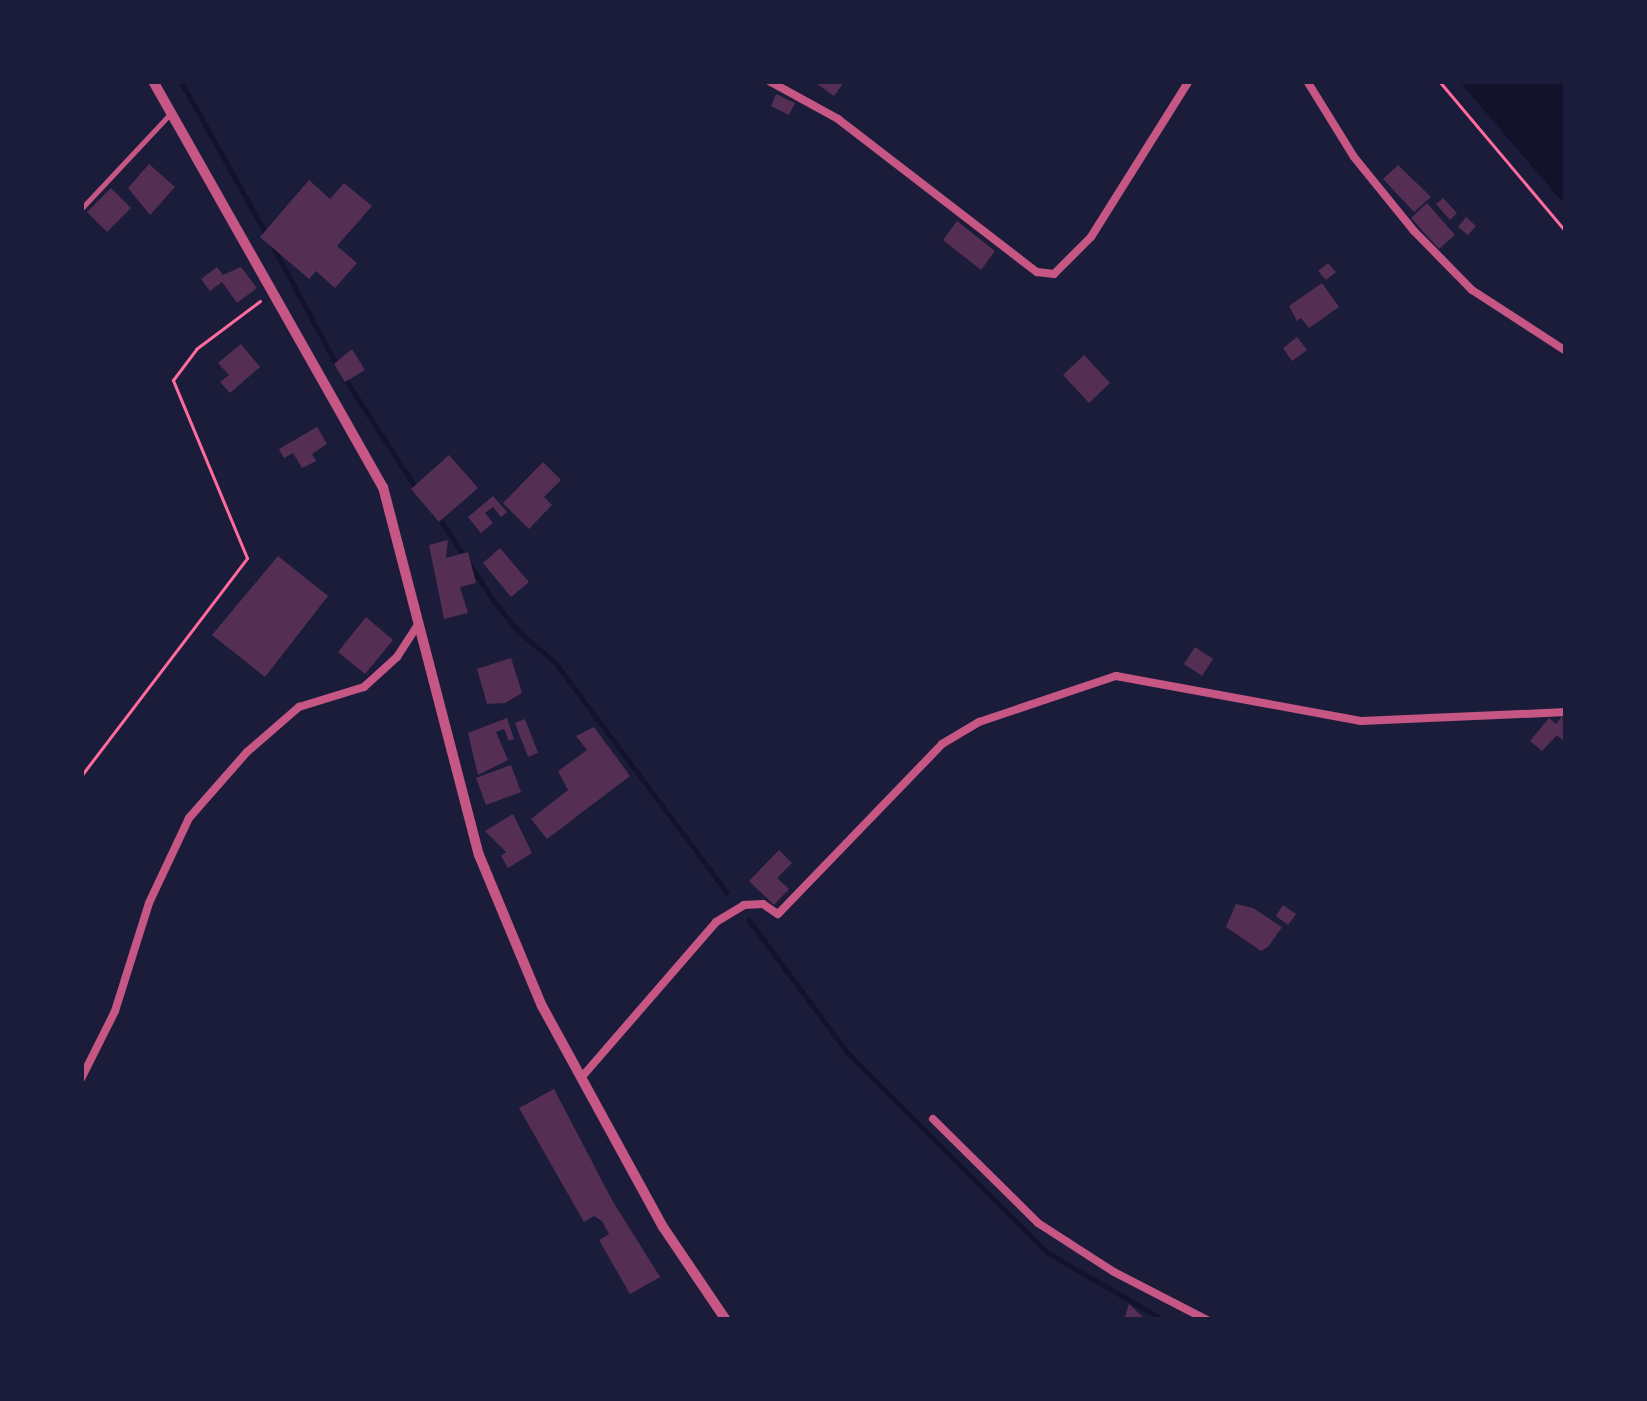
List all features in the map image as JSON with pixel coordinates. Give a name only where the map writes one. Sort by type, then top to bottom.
[{"type":"street","points":[[153,81],[383,487],[479,855],[542,1006],[663,1227],[726,1320]]},
{"type":"street","points":[[769,81],[838,118],[1037,272],[1054,274],[1091,237],[1189,81]]},
{"type":"street","points":[[1307,81],[1354,157],[1414,231],[1472,290],[1566,351]]},
{"type":"street","points":[[81,1079],[115,1012],[149,903],[189,818],[247,752],[299,706],[364,687],[397,657],[418,626]]},
{"type":"street","points":[[581,1078],[716,922],[744,905],[763,904],[778,914],[941,744],[980,722],[1116,676],[1360,721],[1566,712]]},
{"type":"street","points":[[932,1119],[1037,1223],[1207,1320]]},
{"type":"lane","points":[[81,209],[172,112]]},
{"type":"path","points":[[1438,81],[1566,232]]},
{"type":"path","points":[[81,776],[247,558],[173,380],[196,349],[271,292]]},
{"type":"shaded area","points":[[1459,81],[1566,81],[1566,206]]},
{"type":"building","points":[[813,81],[845,81],[834,96]]},
{"type":"building","points":[[776,94],[795,103],[789,115],[771,106]]},
{"type":"building","points":[[149,164],[175,187],[150,215],[128,188]]},
{"type":"building","points":[[1398,165],[1431,197],[1414,212],[1383,179]]},
{"type":"building","points":[[309,180],[330,199],[344,183],[372,206],[337,246],[357,263],[335,288],[316,271],[309,279],[260,237]]},
{"type":"building","points":[[111,188],[131,208],[107,232],[87,212]]},
{"type":"building","points":[[1443,198],[1457,213],[1450,220],[1436,204]]},
{"type":"building","points":[[1427,203],[1455,235],[1439,249],[1411,218]]},
{"type":"building","points":[[1466,217],[1476,226],[1468,235],[1458,227]]},
{"type":"building","points":[[957,221],[995,251],[981,270],[943,240]]},
{"type":"building","points":[[1328,263],[1336,272],[1326,280],[1318,271]]},
{"type":"building","points":[[217,267],[223,275],[241,267],[257,288],[237,303],[222,282],[210,291],[201,279]]},
{"type":"building","points":[[1322,283],[1339,307],[1309,328],[1301,318],[1297,321],[1289,306]]},
{"type":"building","points":[[1297,337],[1307,350],[1292,361],[1283,348]]},
{"type":"building","points":[[241,344],[260,367],[230,393],[220,382],[229,375],[218,363]]},
{"type":"building","points":[[352,349],[365,370],[345,382],[334,364]]},
{"type":"building","points":[[1084,355],[1110,383],[1089,403],[1063,375]]},
{"type":"building","points":[[317,427],[327,444],[312,454],[316,461],[302,468],[293,453],[284,458],[279,449]]},
{"type":"building","points":[[449,455],[478,488],[439,522],[411,489]]},
{"type":"building","points":[[543,462],[561,480],[544,497],[552,505],[529,529],[503,503]]},
{"type":"building","points":[[493,496],[507,512],[501,517],[493,507],[485,513],[493,523],[481,533],[468,517]]},
{"type":"building","points":[[448,540],[446,558],[468,552],[476,583],[460,587],[468,613],[444,619],[429,545]]},
{"type":"building","points":[[500,548],[529,582],[511,597],[483,563]]},
{"type":"building","points":[[278,556],[328,596],[265,677],[212,635]]},
{"type":"building","points":[[366,617],[393,640],[365,674],[338,652]]},
{"type":"building","points":[[1195,647],[1213,659],[1202,676],[1184,664]]},
{"type":"building","points":[[511,658],[522,693],[505,703],[487,704],[477,669]]},
{"type":"building","points":[[1562,716],[1566,743],[1557,735],[1542,751],[1530,741],[1549,718],[1556,724]]},
{"type":"building","points":[[507,718],[514,739],[509,741],[504,729],[496,732],[508,760],[478,775],[468,733]]},
{"type":"building","points":[[525,719],[538,753],[528,757],[515,723]]},
{"type":"building","points":[[594,727],[630,776],[547,839],[531,819],[568,790],[558,771],[587,750],[576,736]]},
{"type":"building","points":[[511,765],[521,792],[486,805],[476,778]]},
{"type":"building","points":[[513,814],[532,853],[508,868],[501,856],[506,852],[485,831]]},
{"type":"building","points":[[779,850],[792,863],[777,878],[789,889],[774,905],[749,881]]},
{"type":"building","points":[[1236,904],[1253,908],[1282,927],[1268,947],[1261,951],[1226,927]]},
{"type":"building","points":[[1283,905],[1296,914],[1288,925],[1276,916]]},
{"type":"building","points":[[554,1089],[612,1200],[660,1277],[630,1294],[599,1240],[609,1234],[602,1221],[594,1216],[584,1222],[519,1108]]},
{"type":"building","points":[[1129,1304],[1146,1320],[1124,1320]]},
{"type":"waterway","points":[[181,81],[266,233]]},
{"type":"waterway","points":[[274,248],[337,365]]},
{"type":"waterway","points":[[346,380],[418,491]]},
{"type":"waterway","points":[[440,519],[494,601],[519,632],[556,663],[727,892]]},
{"type":"waterway","points":[[749,920],[848,1053],[1047,1252],[1164,1320]]}]
